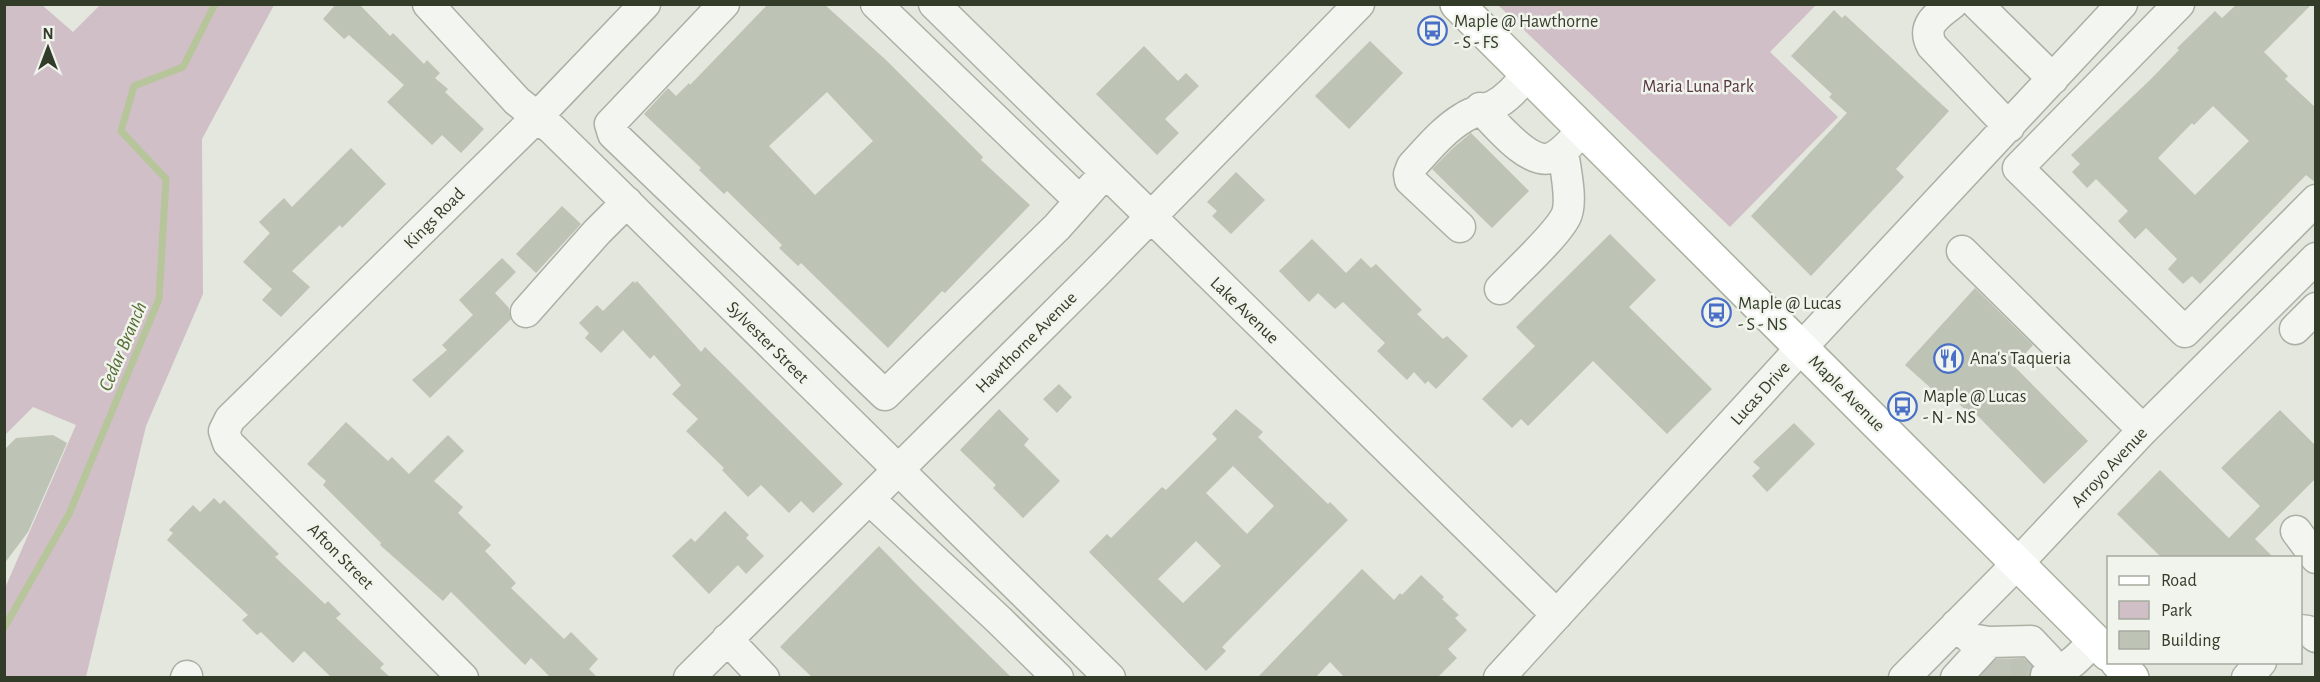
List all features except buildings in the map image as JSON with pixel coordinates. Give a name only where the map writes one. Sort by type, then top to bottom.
[{"type":"main road","name":"Maple Avenue","points":[[1457,4],[1527,74],[1572,141],[1801,348],[2107,652]]},
{"type":"main road","name":"Maple Avenue","points":[[2119,664],[2132,678]]},
{"type":"street","name":"Sylvester Street","points":[[428,4],[517,101],[577,153],[1110,678]]},
{"type":"street","name":"Kings Road","points":[[224,431],[230,419],[536,118],[645,4]]},
{"type":"street","points":[[577,153],[610,124],[724,4]]},
{"type":"street","points":[[876,4],[1080,201]]},
{"type":"street","name":"Lake Avenue","points":[[934,4],[1557,615]]},
{"type":"street","name":"Hawthorne Avenue","points":[[689,678],[1150,218],[1359,4]]},
{"type":"street","points":[[1952,4],[1930,24],[1927,31],[1928,38],[1932,46],[2009,127]]},
{"type":"street","points":[[1977,4],[2053,79]]},
{"type":"street","name":"Lucas Drive","points":[[1499,678],[1801,348],[2122,4]]},
{"type":"street","points":[[2180,4],[2018,168],[2185,332],[2316,200]]},
{"type":"street","points":[[1460,227],[1410,180],[1409,174],[1412,166],[1449,127],[1480,108],[1490,107],[1508,97],[1527,74]]},
{"type":"street","points":[[1480,108],[1526,153],[1542,159],[1550,158],[1572,141]]},
{"type":"street","points":[[610,124],[614,134],[885,395]]},
{"type":"street","points":[[1500,289],[1557,229],[1567,215],[1572,141]]},
{"type":"street","points":[[853,426],[1057,227],[1105,173]]},
{"type":"street","points":[[525,312],[627,202]]},
{"type":"street","points":[[1962,251],[2143,430]]},
{"type":"street","name":"Arroyo Avenue","points":[[1916,673],[1956,625],[2018,563],[2143,430],[2310,273]]},
{"type":"street","name":"Afton Street","points":[[224,431],[228,443],[463,678]]},
{"type":"street","points":[[869,500],[1058,678]]},
{"type":"street","points":[[2296,531],[2316,558]]},
{"type":"street","points":[[1956,625],[1971,639],[1989,642],[2031,641],[2048,659],[2053,675],[2074,661],[2107,652]]},
{"type":"street","points":[[2302,630],[2308,631],[2316,637]]},
{"type":"street","points":[[727,639],[764,678]]},
{"type":"street","points":[[1966,675],[1989,642]]},
{"type":"street","points":[[2247,678],[2260,664]]},
{"type":"green space","points":[[5,4],[42,5],[73,32],[100,5],[274,5],[202,139],[203,294],[146,426],[86,677],[5,677],[5,588],[76,425],[33,407],[5,435]]},
{"type":"green space","name":"Maria Luna Park","points":[[1498,5],[1816,5],[1770,52],[1838,117],[1730,227]]},
{"type":"waterway","name":"Cedar Branch","points":[[4,628],[69,514],[159,299],[166,179],[121,131],[134,86],[183,67],[215,4]]},
{"type":"tunnel","points":[[1981,673],[2046,675]]},
{"type":"place","name":"Maple @ Hawthorne - S - FS","points":[[1433,31]]},
{"type":"place","name":"Maple @ Lucas - S - NS","points":[[1717,313]]},
{"type":"place","name":"Ana's Taqueria","points":[[1949,358]]},
{"type":"place","name":"Maple @ Lucas - N - NS","points":[[1902,406]]}]
